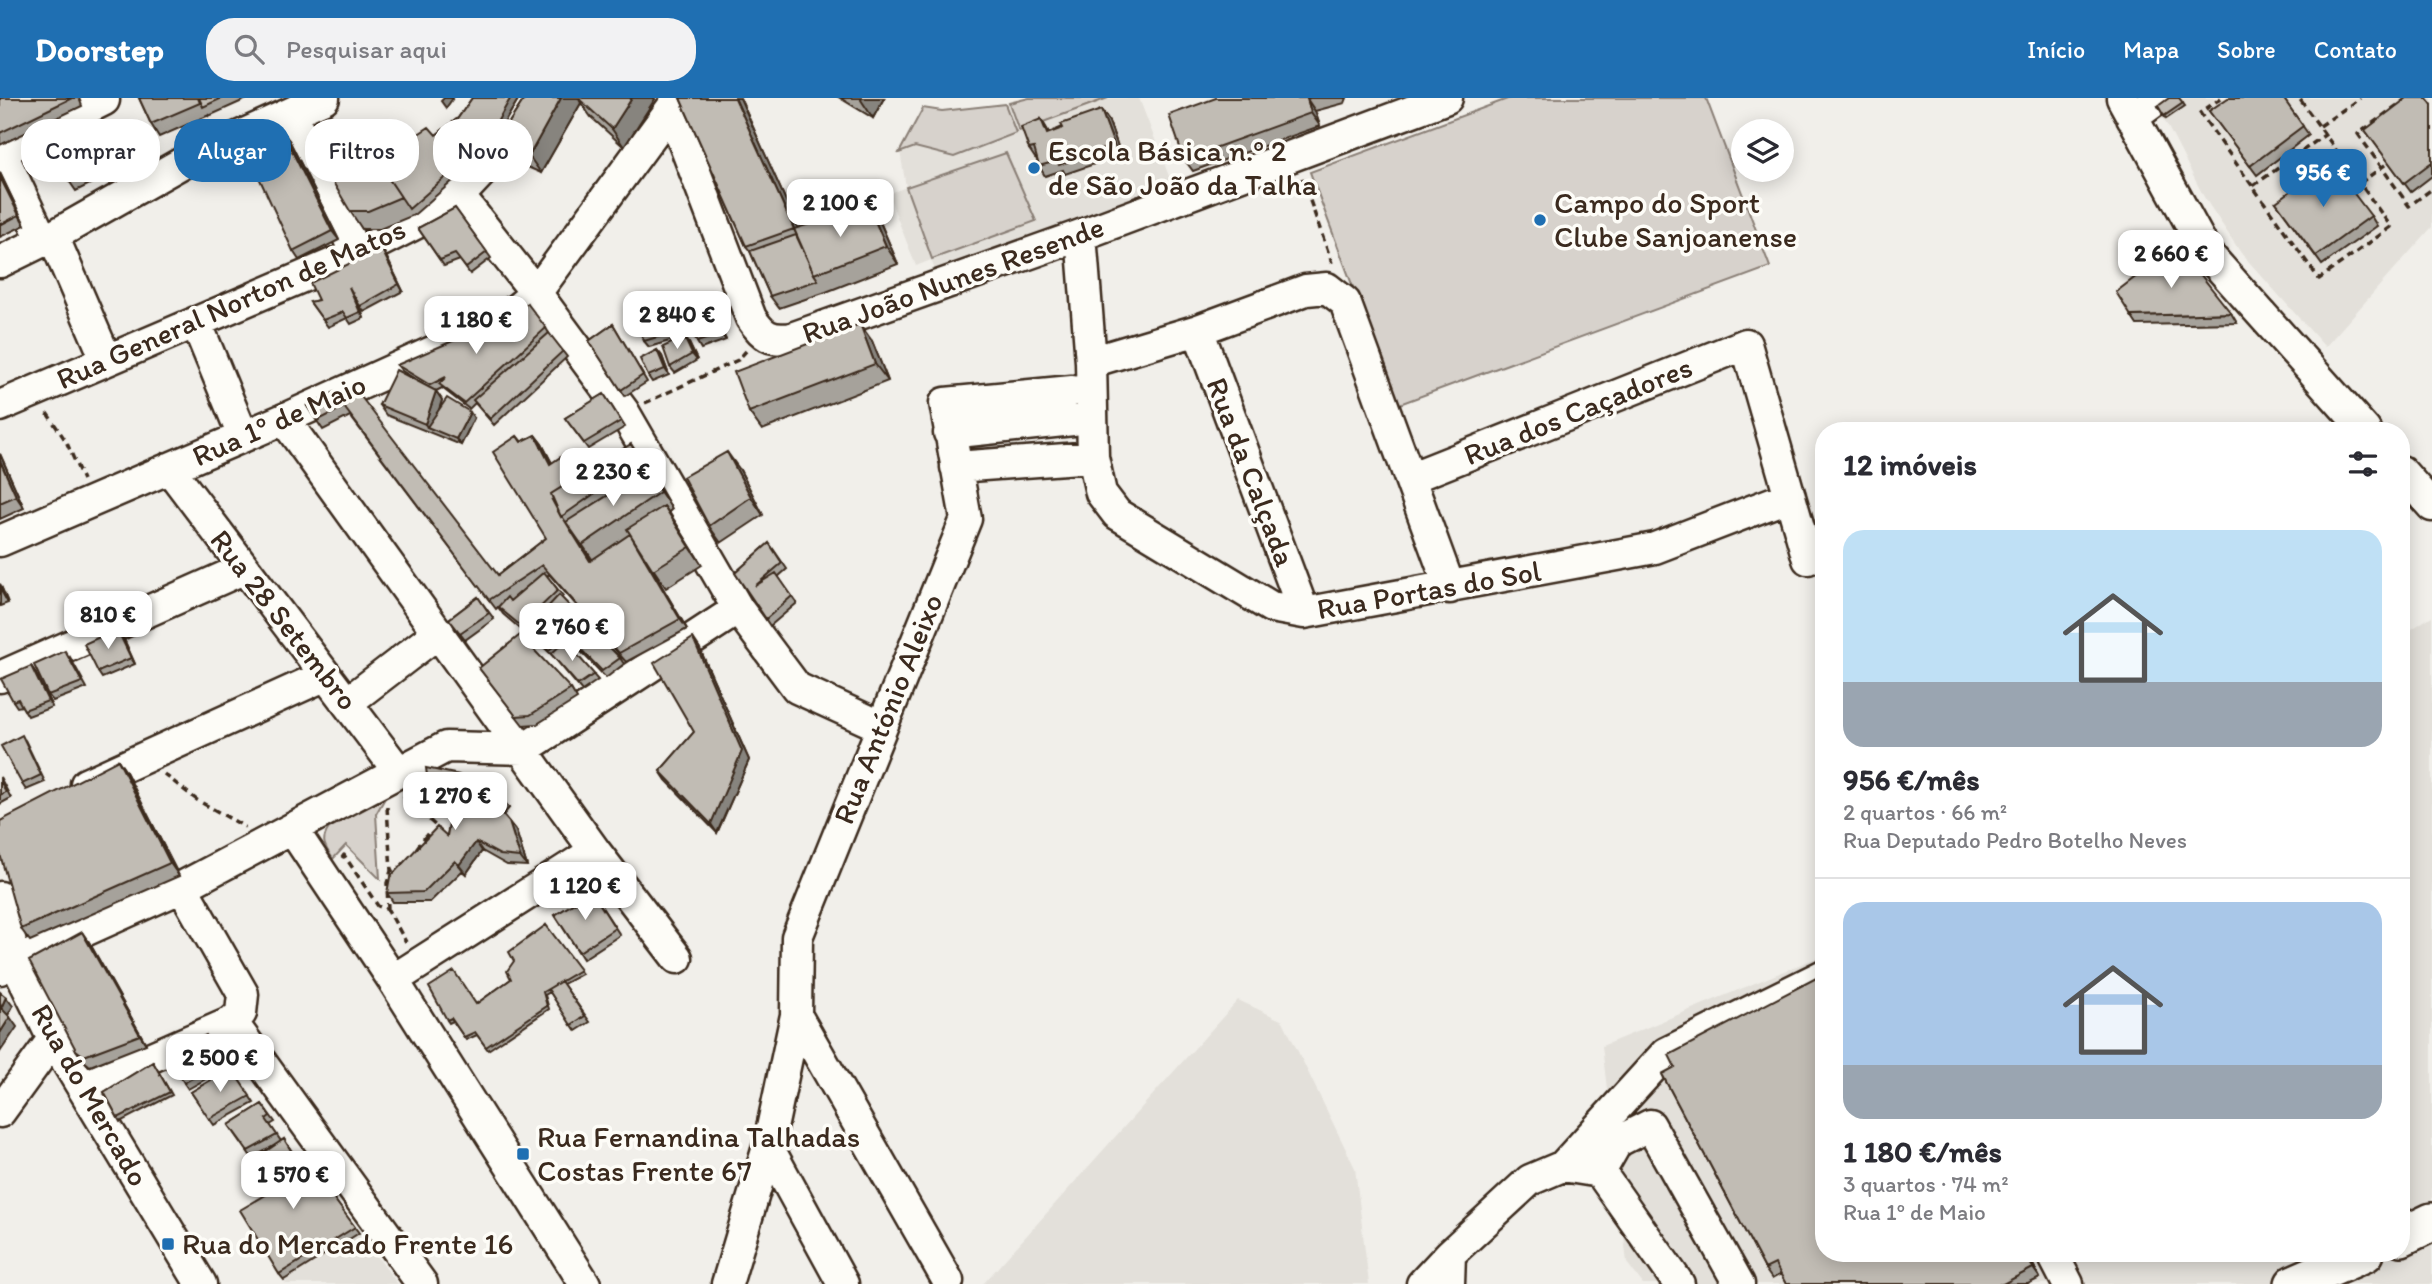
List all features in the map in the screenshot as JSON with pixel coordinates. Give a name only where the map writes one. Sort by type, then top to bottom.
[{"type":"main road","points":[[2410,1233],[2432,1222]]},
{"type":"main road","points":[[2294,1284],[2344,1262]]},
{"type":"street","points":[[0,262],[189,159],[324,98]]},
{"type":"street","name":"Rua General Norton de Matos","points":[[0,406],[356,254],[415,224],[459,196],[507,145],[536,98]]},
{"type":"street","name":"Rua João Nunes Resende","points":[[675,105],[751,318],[760,333],[774,340],[792,338],[1295,156],[1412,104],[1447,98]]},
{"type":"street","points":[[2159,98],[2127,108],[2206,252],[2358,422]]},
{"type":"street","points":[[104,100],[0,152],[48,238],[106,359]]},
{"type":"street","name":"Rua 1º de Maio","points":[[0,541],[284,419],[505,319],[536,293],[675,105]]},
{"type":"street","points":[[291,113],[356,254]]},
{"type":"street","points":[[459,196],[536,293],[624,412],[738,609],[797,688],[880,726]]},
{"type":"street","name":"Rua Portas do Sol","points":[[1081,235],[1091,362],[1093,457],[1101,493],[1117,514],[1271,607],[1304,613],[1655,548],[1790,496]]},
{"type":"street","points":[[1091,362],[1198,330],[1306,290],[1328,288],[1345,302],[1450,588]]},
{"type":"street","points":[[195,322],[243,436]]},
{"type":"street","name":"Rua da Calçada","points":[[1198,330],[1304,613]]},
{"type":"street","name":"Rua dos Caçadores","points":[[1410,478],[1746,344],[1790,496]]},
{"type":"street","name":"Rua António Aleixo","points":[[727,1284],[768,1147],[796,1015],[797,937],[880,726],[966,519],[945,403],[1072,391]]},
{"type":"street","points":[[284,419],[524,748],[595,851],[677,958]]},
{"type":"street","points":[[949,433],[1073,420]]},
{"type":"street","points":[[956,467],[1093,457]]},
{"type":"street","name":"Rua 28 Setembro","points":[[169,468],[243,569],[348,702],[394,786]]},
{"type":"street","points":[[2410,481],[2432,506]]},
{"type":"street","points":[[1790,496],[1808,559]]},
{"type":"street","points":[[0,677],[243,569]]},
{"type":"street","points":[[8,966],[182,887],[293,830],[394,786],[446,747],[524,748],[738,609]]},
{"type":"street","points":[[546,620],[612,691]]},
{"type":"street","points":[[348,702],[439,632]]},
{"type":"street","points":[[63,795],[326,675]]},
{"type":"street","points":[[293,830],[393,980],[584,1284]]},
{"type":"street","points":[[393,980],[595,851]]},
{"type":"street","points":[[83,1087],[232,1021],[241,1013],[243,994],[182,887]]},
{"type":"street","name":"Rua do Mercado","points":[[0,897],[8,966],[201,1284]]},
{"type":"street","points":[[1422,1284],[1530,1180],[1563,1166],[1667,1052],[1815,979]]},
{"type":"street","points":[[796,1015],[948,1281]]},
{"type":"street","points":[[232,1021],[422,1284]]},
{"type":"street","points":[[0,1112],[53,1039]]},
{"type":"street","points":[[1600,1172],[1616,1142],[1650,1125],[1739,1284]]},
{"type":"street","points":[[768,1147],[843,1284]]},
{"type":"street","points":[[1563,1166],[1600,1172],[1679,1284]]},
{"type":"street","points":[[1449,1284],[1451,1255]]},
{"type":"street","points":[[2057,1262],[2068,1284]]},
{"type":"path","points":[[2221,98],[2200,113],[2319,279],[2391,227],[2299,98]]},
{"type":"path","points":[[2349,98],[2353,103]]},
{"type":"path","points":[[2320,126],[2360,98]]},
{"type":"path","points":[[2407,98],[2358,134],[2409,206],[2432,189]]},
{"type":"path","points":[[2253,186],[2326,134]]},
{"type":"path","points":[[1295,156],[1345,302]]},
{"type":"path","points":[[2332,165],[2342,158]]},
{"type":"path","points":[[2360,183],[2389,162]]},
{"type":"path","points":[[2270,210],[2280,203]]},
{"type":"path","points":[[624,412],[738,360],[760,333]]},
{"type":"path","points":[[32,391],[66,441],[92,501]]},
{"type":"path","points":[[152,754],[165,775],[197,800],[241,823],[261,847]]},
{"type":"path","points":[[394,786],[443,833]]},
{"type":"path","points":[[394,786],[391,871],[387,883],[388,910],[409,947]]},
{"type":"path","points":[[391,871],[401,867],[428,834]]},
{"type":"path","points":[[340,861],[344,855],[378,906],[388,910]]},
{"type":"shaded area","name":"Escola Básica n.º 2 de São João da Talha","points":[[1027,98],[1139,98],[1172,184],[935,270],[931,260],[916,266],[888,194],[906,187],[900,151],[923,108],[942,111],[1005,104]]},
{"type":"shaded area","points":[[1029,98],[1108,98],[1019,131],[1009,103]]},
{"type":"shaded area","name":"Campo do Sport Clube Sanjoanense","points":[[1510,98],[1706,98],[1731,164],[1731,182],[1738,182],[1770,267],[1397,405],[1310,172]]},
{"type":"shaded area","points":[[2148,98],[2432,98],[2432,227],[2325,347],[2241,253],[2204,197],[2167,125]]},
{"type":"shaded area","points":[[1005,104],[1016,133],[954,157],[915,147],[899,153],[923,108],[942,111]]},
{"type":"shaded area","points":[[1006,153],[1036,221],[932,259],[906,187]]},
{"type":"shaded area","points":[[2432,616],[2432,1284],[1643,1284],[1627,1263],[1602,1046],[1815,958],[1815,1262],[2410,1262],[2410,630]]},
{"type":"shaded area","points":[[385,798],[376,814],[380,879],[346,845],[333,859],[324,840],[329,828]]},
{"type":"shaded area","points":[[1238,1000],[1283,1021],[1355,1168],[1369,1284],[983,1284]]},
{"type":"shaded area","points":[[359,1233],[398,1284],[286,1284],[284,1280]]},
{"type":"building","points":[[0,98],[72,98],[29,119],[21,119],[21,123],[0,133]]},
{"type":"building","points":[[139,98],[198,98],[200,103],[160,120],[149,119]]},
{"type":"building","points":[[199,98],[222,98],[203,107]]},
{"type":"building","points":[[472,98],[510,99],[499,119],[458,118]]},
{"type":"building","points":[[525,98],[561,98],[533,149],[533,119],[511,119]]},
{"type":"building","points":[[580,98],[632,98],[612,129]]},
{"type":"building","points":[[680,98],[735,98],[794,229],[746,246]]},
{"type":"building","points":[[1216,98],[1310,98],[1307,99],[1311,113],[1184,159],[1169,115]]},
{"type":"building","points":[[2169,98],[2179,98],[2183,103],[2164,116],[2158,106]]},
{"type":"building","points":[[2228,98],[2283,98],[2303,126],[2250,166],[2209,111]]},
{"type":"building","points":[[2407,98],[2427,98],[2432,105],[2432,162],[2404,183],[2365,130]]},
{"type":"building","points":[[1101,110],[1114,145],[1059,165],[1057,161],[1039,166],[1034,148],[1029,149],[1021,127],[1041,119],[1047,134],[1063,128],[1061,124]]},
{"type":"building","points":[[429,127],[433,132],[433,182],[440,182],[409,209],[391,182],[419,182],[419,134]]},
{"type":"building","points":[[291,149],[305,182],[308,182],[332,231],[293,251],[261,182],[291,182]]},
{"type":"building","points":[[2330,162],[2371,216],[2316,256],[2276,202]]},
{"type":"building","points":[[0,177],[19,215],[0,225]]},
{"type":"building","points":[[333,182],[391,182],[401,197],[368,211],[350,211]]},
{"type":"building","points":[[868,205],[886,246],[814,274],[794,229]]},
{"type":"building","points":[[455,208],[487,252],[466,268],[455,254],[440,260],[418,228]]},
{"type":"building","points":[[796,235],[818,280],[770,296],[750,251]]},
{"type":"building","points":[[2177,245],[2231,313],[2131,316],[2116,292]]},
{"type":"building","points":[[381,248],[399,284],[360,306],[349,287],[360,312],[347,318],[343,312],[323,320],[310,302],[318,300],[310,283]]},
{"type":"building","points":[[706,301],[721,334],[697,342],[691,327],[644,341],[635,320],[673,306],[678,320],[677,311]]},
{"type":"building","points":[[527,303],[546,328],[464,403],[439,384],[446,377],[430,385],[397,365],[485,327],[492,336]]},
{"type":"building","points":[[613,324],[643,375],[621,390],[589,341]]},
{"type":"building","points":[[860,324],[875,364],[749,412],[734,372]]},
{"type":"building","points":[[549,333],[563,351],[490,419],[473,400]]},
{"type":"building","points":[[684,337],[692,354],[670,367],[663,347]]},
{"type":"building","points":[[657,350],[665,369],[648,376],[640,359]]},
{"type":"building","points":[[396,370],[436,391],[425,424],[379,405]]},
{"type":"building","points":[[355,389],[498,575],[546,538],[493,452],[517,436],[521,442],[535,435],[550,464],[562,456],[575,479],[551,494],[552,500],[590,561],[630,534],[680,619],[619,653],[542,565],[489,600],[344,407],[317,421],[307,406],[335,392],[340,399]]},
{"type":"building","points":[[604,394],[621,421],[584,443],[565,418]]},
{"type":"building","points":[[447,398],[470,412],[456,439],[427,427]]},
{"type":"building","points":[[631,444],[641,463],[613,481],[606,471],[611,482],[561,517],[551,494]]},
{"type":"building","points":[[727,452],[751,497],[709,526],[683,477]]},
{"type":"building","points":[[0,461],[16,496],[0,503]]},
{"type":"building","points":[[648,470],[660,492],[582,545],[566,522]]},
{"type":"building","points":[[664,506],[690,547],[653,570],[627,529]]},
{"type":"building","points":[[769,543],[782,563],[755,586],[776,573],[792,596],[766,619],[735,573]]},
{"type":"building","points":[[544,572],[558,590],[521,626],[498,607],[507,597],[510,601]]},
{"type":"building","points":[[559,595],[620,658],[602,671],[564,632],[562,624],[544,611]]},
{"type":"building","points":[[478,597],[489,613],[460,633],[449,619]]},
{"type":"building","points":[[543,617],[563,639],[549,650],[527,630]]},
{"type":"building","points":[[117,629],[131,658],[98,672],[84,644]]},
{"type":"building","points":[[520,635],[571,689],[530,715],[516,716],[479,668]]},
{"type":"building","points":[[693,638],[742,751],[711,824],[660,771],[694,732],[654,663]]},
{"type":"building","points":[[565,641],[594,674],[578,685],[551,654]]},
{"type":"building","points":[[65,651],[82,682],[48,695],[34,665]]},
{"type":"building","points":[[31,666],[48,701],[24,710],[18,699],[13,701],[1,679]]},
{"type":"building","points":[[22,735],[41,775],[22,784],[1,746]]},
{"type":"building","points":[[118,760],[170,863],[21,929],[0,854],[0,821]]},
{"type":"building","points":[[426,768],[459,775],[476,789],[484,782],[502,799],[496,807],[509,822],[520,857],[500,855],[476,842],[459,865],[455,861],[424,892],[387,893],[390,877],[437,827],[447,836],[450,818],[429,791]]},
{"type":"building","points":[[0,780],[6,792],[0,795]]},
{"type":"building","points":[[592,892],[615,928],[579,952],[555,915]]},
{"type":"building","points":[[546,925],[580,970],[543,992],[547,1006],[486,1047],[475,1032],[464,1037],[451,1018],[447,1020],[429,987],[454,971],[476,1004],[511,979],[507,971],[514,961],[509,952]]},
{"type":"building","points":[[82,932],[140,1035],[84,1056],[76,1050],[29,961]]},
{"type":"building","points":[[1815,979],[1815,1262],[2030,1262],[2033,1268],[2003,1284],[1786,1284],[1775,1264],[1765,1269],[1662,1074],[1675,1067],[1669,1055]]},
{"type":"building","points":[[561,981],[585,1016],[571,1025],[548,989]]},
{"type":"building","points":[[0,992],[6,997],[1,1008],[10,1017],[0,1033]]},
{"type":"building","points":[[206,1035],[222,1061],[184,1083],[167,1054]]},
{"type":"building","points":[[153,1062],[170,1092],[118,1118],[104,1092]]},
{"type":"building","points":[[231,1068],[250,1096],[209,1119],[191,1092]]},
{"type":"building","points":[[262,1104],[270,1116],[266,1119],[277,1135],[248,1151],[229,1125]]},
{"type":"building","points":[[284,1139],[304,1172],[311,1168],[355,1227],[279,1274],[240,1210],[274,1190],[253,1160]]},
{"type":"place","name":"Escola Básica n.º 2 de São João da Talha","points":[[1034,168]]},
{"type":"place","name":"Campo do Sport Clube Sanjoanense","points":[[1540,220]]},
{"type":"place","name":"Rua Fernandina Talhadas Costas Frente 67","points":[[523,1154]]},
{"type":"place","name":"Rua do Mercado Frente 16","points":[[168,1244]]}]
